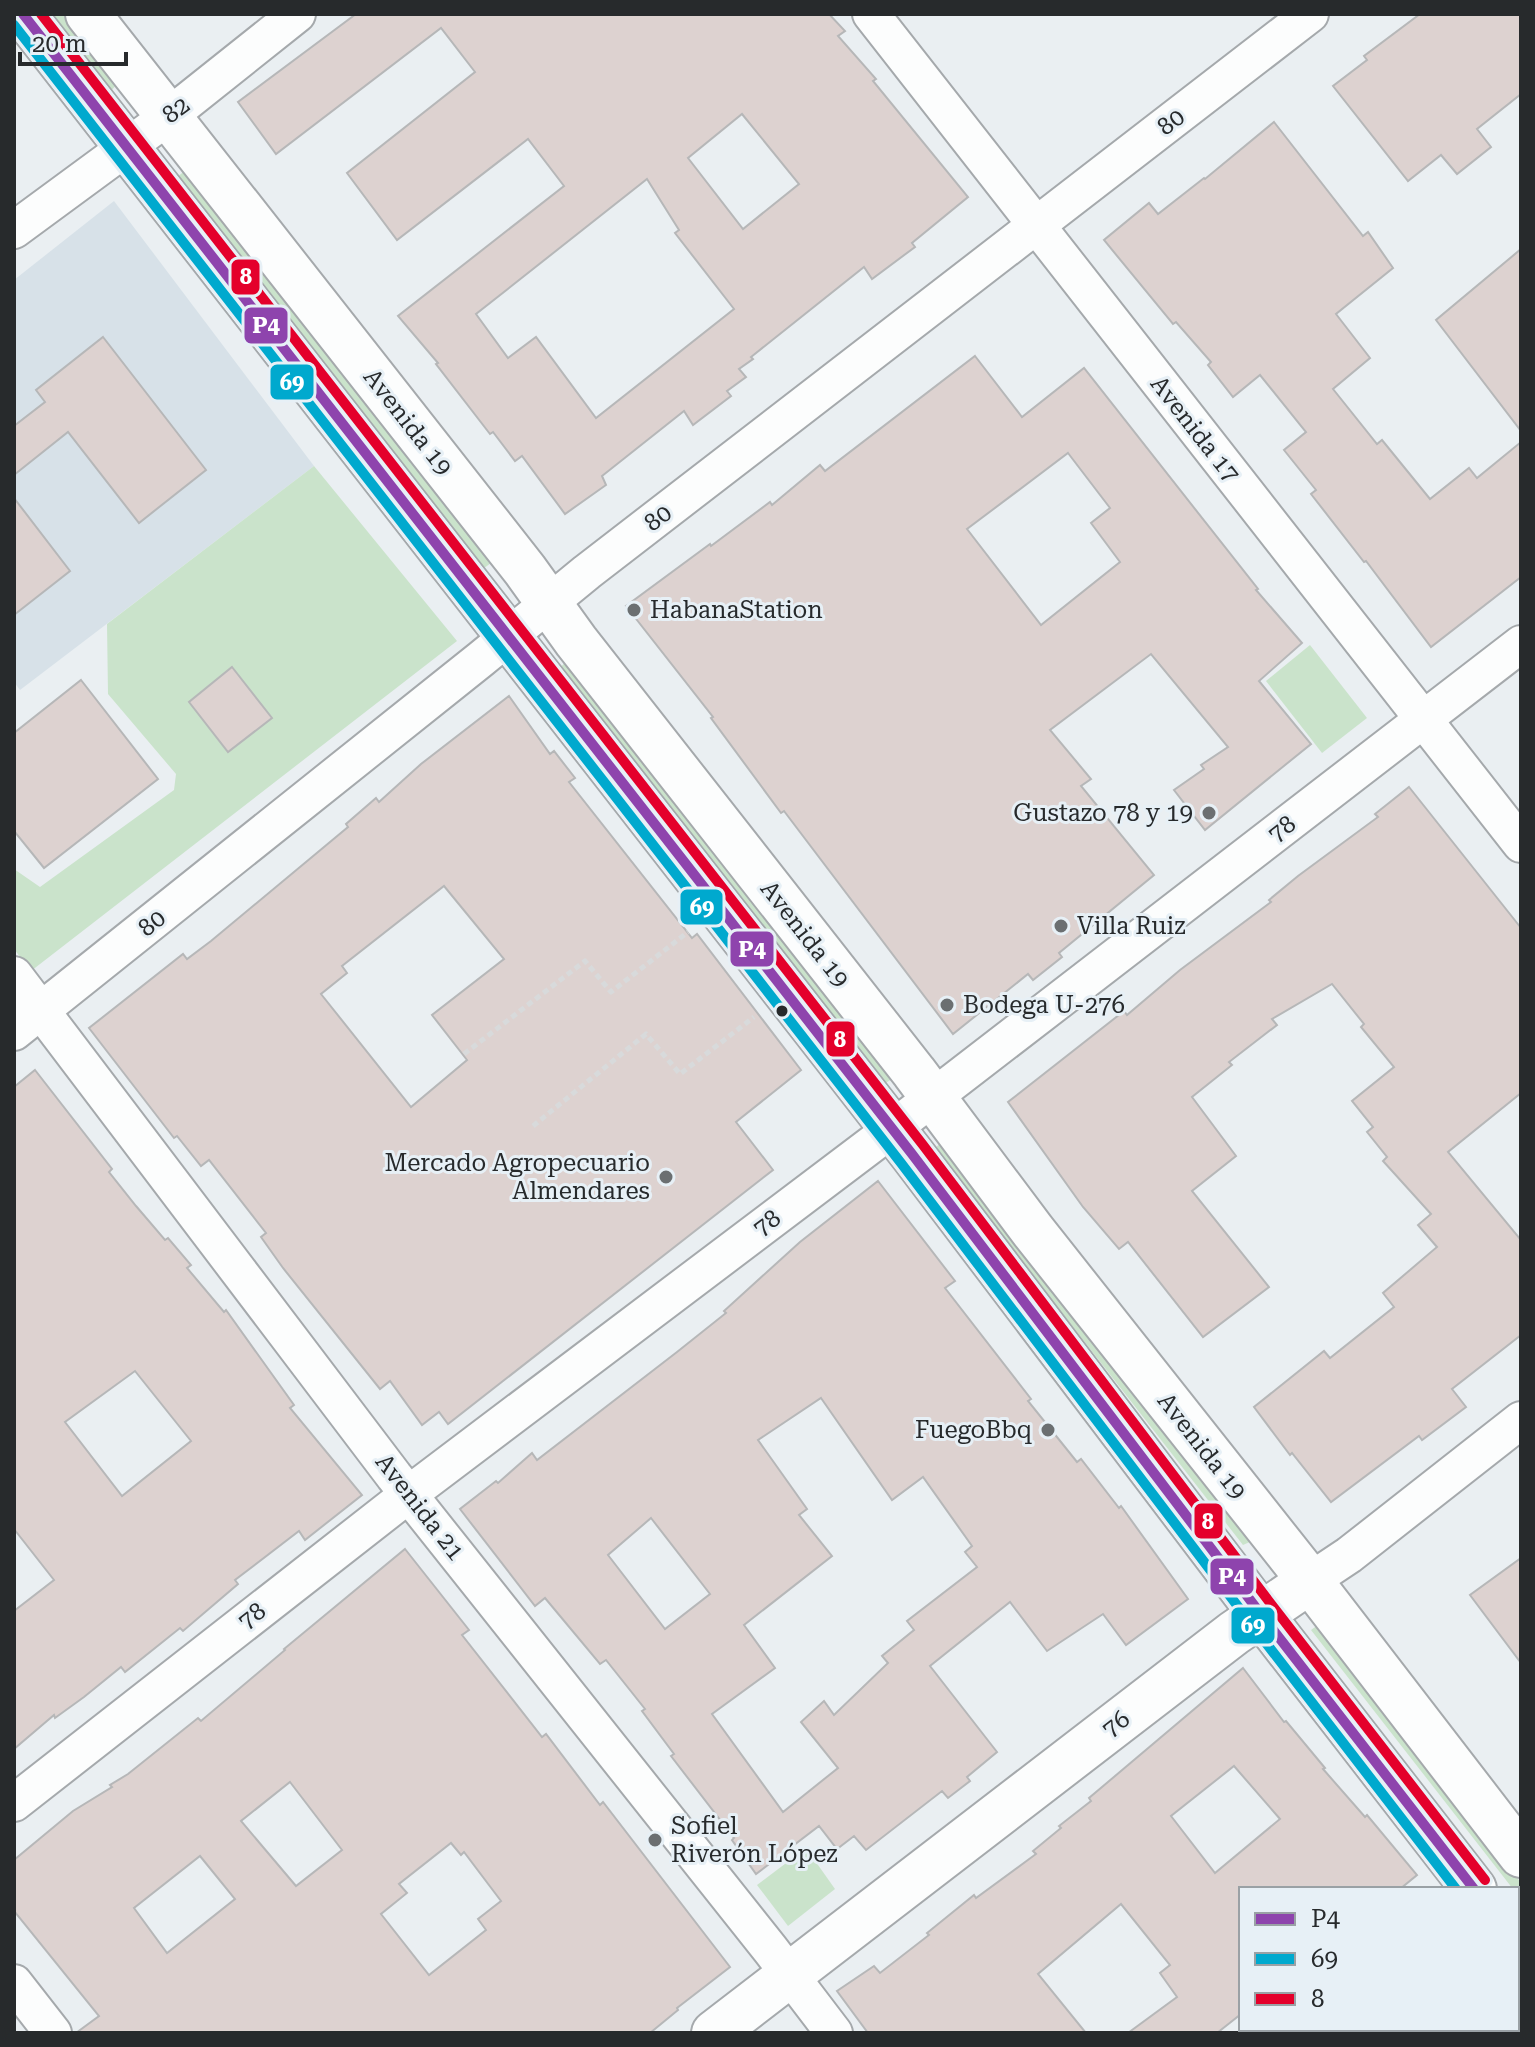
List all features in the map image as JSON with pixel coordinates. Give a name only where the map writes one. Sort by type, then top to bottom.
[{"type":"main road","points":[[23,14],[892,1129],[1472,1887]]},
{"type":"main road","name":"Avenida 19","points":[[88,14],[1521,1855]]},
{"type":"main road","name":"76","points":[[714,2033],[1260,1613],[1310,1581]]},
{"type":"street","name":"82","points":[[14,230],[169,116],[297,14]]},
{"type":"street","name":"Avenida 17","points":[[871,14],[1521,844]]},
{"type":"street","name":"80","points":[[28,1022],[599,563],[1310,14]]},
{"type":"street","name":"78","points":[[14,1803],[409,1494],[892,1129],[1521,644]]},
{"type":"street","name":"Avenida 21","points":[[14,975],[28,1022],[409,1494],[834,2033]]},
{"type":"street","name":"76","points":[[1310,1581],[1349,1555],[1521,1420]]},
{"type":"street","points":[[14,1983],[53,2033]]},
{"type":"path","points":[[464,1054],[585,961],[611,992],[695,927]]},
{"type":"path","points":[[533,1126],[646,1034],[680,1074],[762,1012]]},
{"type":"shaded area","points":[[114,201],[314,466],[20,690],[14,682],[14,280]]},
{"type":"green space","points":[[51,14],[63,14],[118,83],[110,92]]},
{"type":"green space","points":[[186,170],[494,561],[484,568],[177,177]]},
{"type":"green space","points":[[314,466],[457,641],[31,971],[14,949],[14,869],[40,887],[174,790],[176,774],[108,694],[107,624]]},
{"type":"green space","points":[[1310,645],[1367,718],[1322,753],[1266,681]]},
{"type":"green space","points":[[566,662],[892,1079],[884,1084],[556,671]]},
{"type":"green space","points":[[943,1141],[1252,1541],[1243,1545],[934,1149]]},
{"type":"green space","points":[[1318,1625],[1521,1883],[1521,1899],[1519,1887],[1511,1887],[1311,1630]]},
{"type":"green space","points":[[806,1848],[835,1889],[788,1926],[757,1885]]},
{"type":"building","points":[[356,14],[829,14],[845,31],[838,36],[876,79],[873,81],[968,197],[912,243],[915,247],[872,279],[864,267],[751,357],[753,359],[739,369],[746,377],[727,391],[731,396],[693,425],[684,411],[602,476],[606,485],[565,514],[522,456],[515,461],[493,432],[490,434],[438,363],[398,316],[564,186],[528,139],[397,240],[347,173],[475,72],[441,28],[276,154],[238,102]],"holes":[[[742,114],[799,184],[743,229],[688,158]],[[647,179],[679,230],[675,233],[734,309],[596,418],[536,337],[508,358],[476,314]]]},
{"type":"building","points":[[1420,14],[1521,14],[1521,94],[1477,129],[1491,147],[1457,174],[1441,155],[1408,181],[1333,86],[1367,60],[1364,56]]},
{"type":"building","points":[[1274,122],[1363,236],[1368,232],[1393,268],[1336,314],[1370,358],[1333,389],[1377,444],[1382,440],[1430,499],[1469,468],[1477,478],[1521,442],[1521,577],[1431,647],[1311,494],[1316,490],[1284,450],[1306,432],[1260,375],[1233,397],[1208,365],[1211,362],[1176,322],[1173,324],[1104,240],[1149,203],[1158,214]]},
{"type":"building","points":[[1521,249],[1521,431],[1436,320]]},
{"type":"building","points":[[103,337],[206,470],[139,523],[68,432],[14,475],[14,426],[45,402],[36,390]]},
{"type":"building","points":[[975,356],[1022,417],[1084,368],[1256,590],[1302,643],[1259,681],[1311,744],[1205,830],[1174,790],[1204,769],[1201,765],[1228,747],[1151,654],[1050,730],[1091,779],[1081,786],[1154,875],[1059,953],[1062,957],[1033,980],[1028,974],[953,1034],[784,811],[781,813],[713,717],[626,606],[770,502],[772,505],[820,465],[825,471]],"holes":[[[1068,453],[1110,508],[1091,523],[1120,562],[1041,625],[967,529]]]},
{"type":"building","points":[[14,498],[70,571],[14,615]]},
{"type":"building","points":[[232,667],[272,718],[228,752],[189,702]]},
{"type":"building","points":[[81,680],[158,779],[44,868],[14,831],[14,733]]},
{"type":"building","points":[[509,696],[550,754],[554,751],[575,778],[569,782],[692,938],[697,934],[801,1070],[736,1122],[773,1170],[448,1424],[439,1412],[422,1425],[390,1381],[380,1389],[283,1268],[261,1237],[266,1233],[209,1160],[201,1166],[177,1136],[174,1138],[89,1028],[183,954],[187,959],[211,941],[348,827],[346,824],[376,798],[379,802],[421,764]],"holes":[[[444,886],[504,959],[432,1015],[467,1060],[411,1107],[321,994],[347,973],[342,966]]]},
{"type":"building","points":[[1409,787],[1521,928],[1521,1093],[1448,1152],[1521,1240],[1521,1335],[1452,1389],[1466,1407],[1422,1440],[1419,1436],[1331,1502],[1254,1407],[1324,1351],[1330,1358],[1394,1307],[1383,1293],[1437,1247],[1418,1225],[1431,1214],[1383,1161],[1387,1157],[1367,1132],[1373,1127],[1352,1101],[1394,1067],[1361,1027],[1364,1024],[1332,984],[1272,1019],[1277,1025],[1229,1062],[1232,1065],[1192,1097],[1236,1156],[1192,1191],[1269,1287],[1203,1337],[1128,1242],[1119,1249],[1083,1207],[1008,1102],[1124,1011],[1127,1015],[1180,970],[1271,902],[1269,900],[1298,876],[1378,817],[1375,814]]},
{"type":"building","points":[[35,1070],[112,1169],[109,1172],[136,1206],[165,1240],[168,1238],[191,1265],[187,1268],[224,1312],[226,1310],[294,1405],[290,1408],[362,1495],[305,1540],[299,1531],[235,1580],[238,1584],[183,1631],[180,1628],[125,1672],[121,1667],[55,1718],[54,1715],[14,1749],[14,1611],[54,1580],[14,1529],[14,1087]],"holes":[[[135,1371],[191,1441],[122,1496],[65,1422]]]},
{"type":"building","points":[[878,1181],[955,1281],[945,1288],[1031,1399],[1028,1401],[1077,1462],[1081,1459],[1119,1508],[1121,1506],[1188,1599],[1126,1645],[1103,1614],[1047,1651],[1010,1602],[930,1666],[997,1752],[967,1777],[970,1781],[948,1798],[942,1791],[866,1850],[854,1836],[837,1849],[819,1826],[756,1874],[732,1840],[734,1838],[671,1756],[674,1754],[642,1711],[645,1709],[606,1660],[600,1664],[545,1598],[535,1606],[460,1509],[496,1481],[498,1483],[532,1453],[537,1460],[677,1352],[726,1313],[724,1311],[800,1242]],"holes":[[[821,1398],[892,1500],[923,1477],[972,1546],[965,1552],[977,1567],[907,1621],[914,1630],[882,1656],[888,1663],[834,1715],[824,1701],[801,1722],[838,1768],[783,1812],[712,1714],[775,1668],[744,1625],[832,1556],[799,1515],[807,1509],[758,1440]],[[651,1518],[710,1594],[665,1629],[608,1555]]]},
{"type":"building","points":[[405,1549],[469,1630],[462,1635],[542,1737],[546,1734],[600,1805],[603,1802],[730,1967],[650,2033],[76,2033],[99,2016],[14,1911],[14,1860],[73,1811],[112,1787],[110,1785],[198,1718],[201,1721]],"holes":[[[290,1782],[342,1850],[296,1886],[241,1821]],[[451,1843],[461,1855],[464,1852],[501,1901],[478,1919],[486,1930],[429,1975],[381,1914],[407,1893],[399,1884]],[[200,1856],[235,1899],[167,1953],[134,1908]]]},
{"type":"building","points":[[1521,1558],[1521,1663],[1470,1595]]},
{"type":"building","points":[[1243,1668],[1323,1769],[1417,1875],[1402,1887],[1239,1887],[1239,2016],[1217,2033],[1128,2033],[1177,1997],[1160,1973],[1170,1965],[1121,1904],[1038,1974],[1086,2033],[868,2033],[837,1991],[874,1966],[880,1973],[974,1895],[976,1898],[1036,1854],[1033,1851],[1091,1801],[1089,1798]],"holes":[[[1234,1766],[1280,1819],[1215,1873],[1171,1816]]]},
{"type":"transit line","name":"P4","points":[[23,14],[912,1154],[1472,1887]]},
{"type":"transit line","name":"8","points":[[41,14],[923,1145],[1485,1880]]},
{"type":"transit line","name":"69","points":[[14,25],[901,1163],[1454,1887]]},
{"type":"place","name":"HabanaStation","points":[[634,610]]},
{"type":"place","name":"Gustazo 78 y 19","points":[[1209,813]]},
{"type":"place","name":"Villa Ruiz","points":[[1061,926]]},
{"type":"place","name":"Bodega U-276","points":[[947,1005]]},
{"type":"place","name":"Mercado Agropecuario Almendares","points":[[666,1177]]},
{"type":"place","name":"FuegoBbq","points":[[1048,1430]]},
{"type":"place","name":"Sofiel Riverón López","points":[[655,1840]]}]
